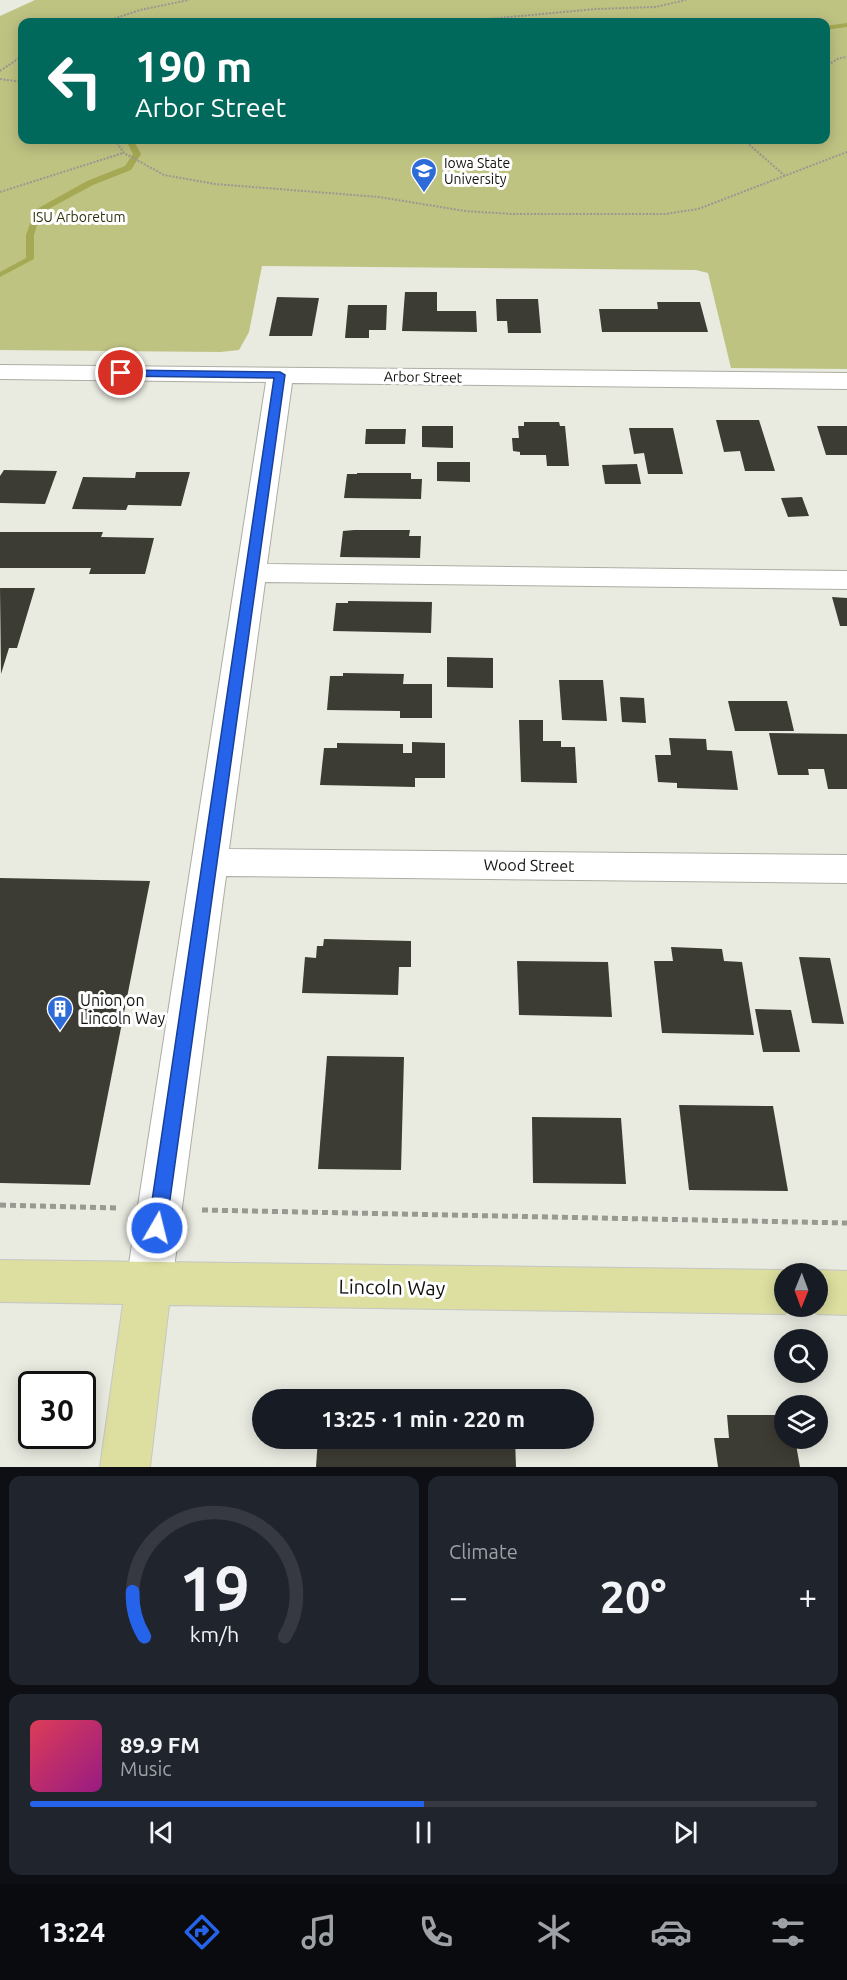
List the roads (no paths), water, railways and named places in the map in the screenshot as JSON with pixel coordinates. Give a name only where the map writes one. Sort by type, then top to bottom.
[{"type":"main road","name":"Lincoln Way","points":[[0,1281],[774,1292]]},
{"type":"main road","points":[[125,1467],[149,1283]]},
{"type":"main road","points":[[828,1292],[847,1293]]},
{"type":"street","name":"Arbor Street","points":[[0,372],[847,381]]},
{"type":"street","points":[[149,1283],[280,375]]},
{"type":"street","points":[[251,573],[847,580]]},
{"type":"street","name":"Wood Street","points":[[211,862],[847,869]]},
{"type":"waterway","points":[[830,27],[847,25]]},
{"type":"waterway","points":[[0,275],[30,259],[30,235],[38,212],[90,183],[128,168],[137,154],[132,144]]},
{"type":"place","name":"Iowa State University","points":[[424,194]]},
{"type":"place","name":"Union on Lincoln Way","points":[[60,1032]]},
{"type":"park label","name":"ISU Arboretum","points":[[79,217]]}]
